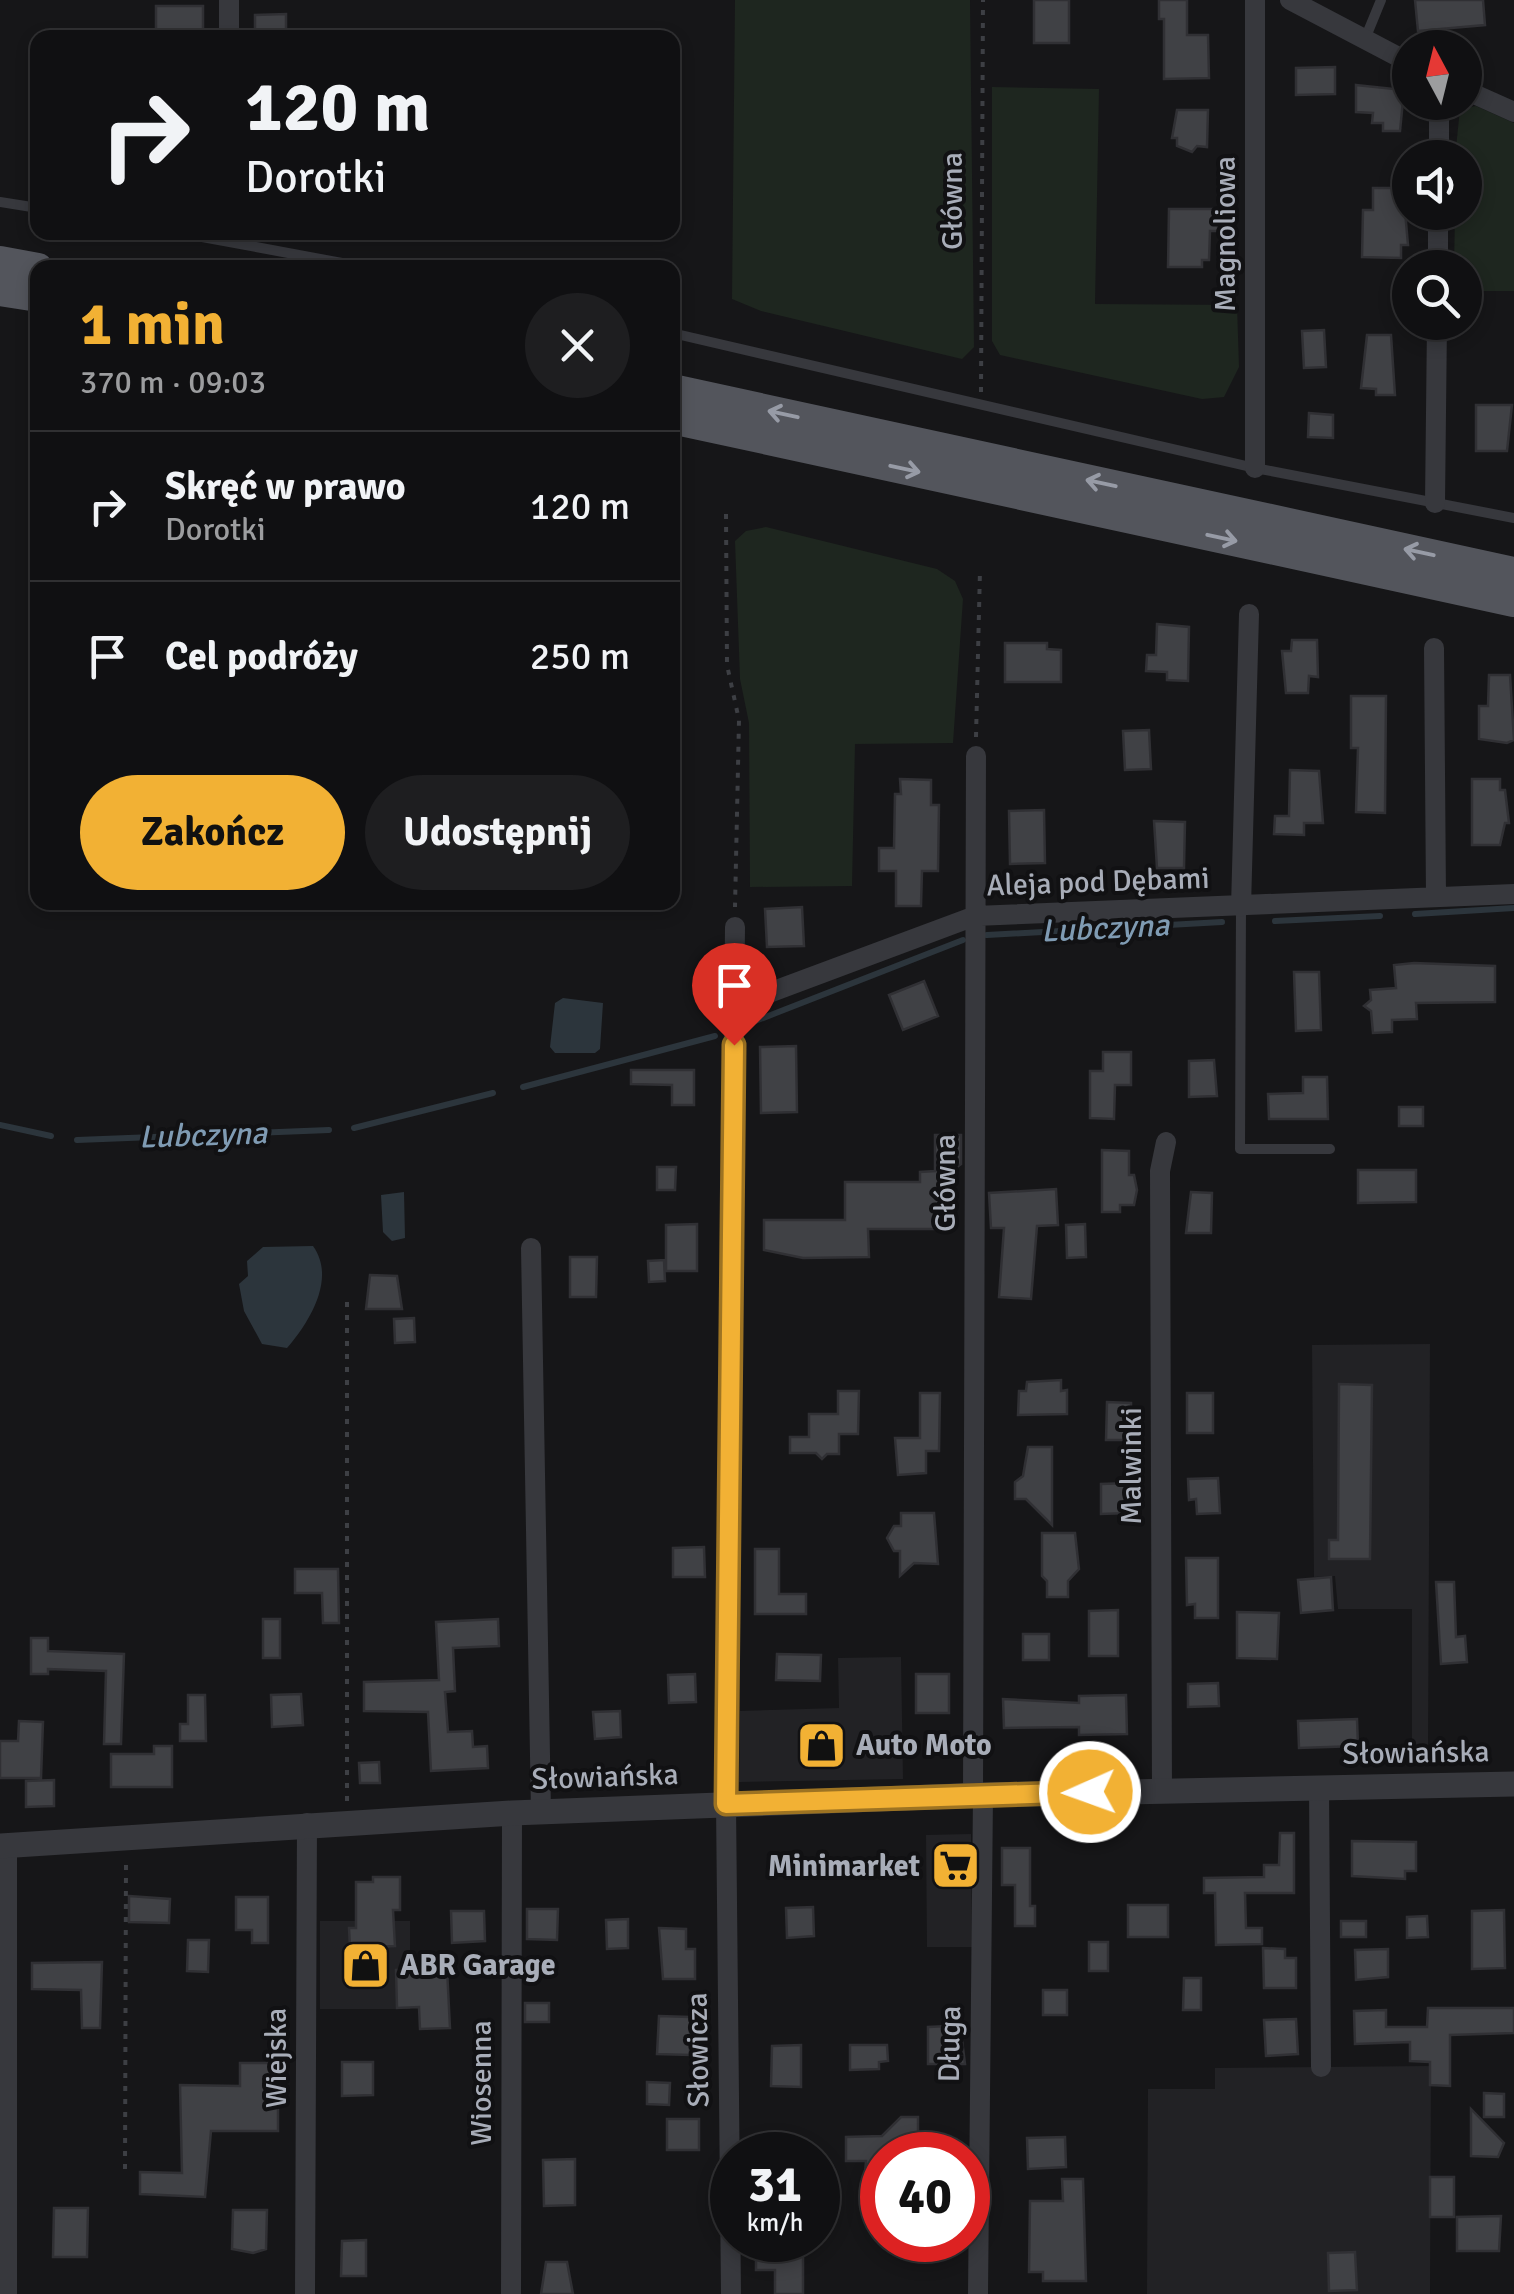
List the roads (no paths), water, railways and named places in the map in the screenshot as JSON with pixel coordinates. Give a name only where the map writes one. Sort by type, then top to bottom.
[{"type":"main road","points":[[0,262],[30,268]]},
{"type":"main road","points":[[0,290],[30,295]]},
{"type":"main road","points":[[680,392],[1514,573]]},
{"type":"main road","points":[[680,420],[1514,601]]},
{"type":"street","points":[[229,0],[229,30]]},
{"type":"street","name":"Magnoliowa","points":[[1254,0],[1255,468]]},
{"type":"street","points":[[1290,0],[1392,53]]},
{"type":"street","points":[[1482,98],[1514,112]]},
{"type":"street","points":[[1436,503],[1437,340]]},
{"type":"street","name":"Aleja pod Dębami","points":[[1240,907],[1249,614]]},
{"type":"street","points":[[1434,648],[1436,898]]},
{"type":"street","name":"Główna","points":[[976,756],[978,1796]]},
{"type":"street","name":"Aleja pod Dębami","points":[[734,1006],[975,916],[1514,894]]},
{"type":"street","name":"Słowicza","points":[[730,2294],[726,1804],[735,927]]},
{"type":"street","name":"Malwinki","points":[[1162,1791],[1160,1171],[1166,1142]]},
{"type":"street","points":[[531,1248],[541,1812]]},
{"type":"street","name":"Słowiańska","points":[[4,1846],[307,1822],[726,1804],[1514,1784]]},
{"type":"street","points":[[1319,1788],[1322,2068]]},
{"type":"street","name":"Długa","points":[[978,1796],[978,2294]]},
{"type":"street","name":"Wiosenna","points":[[510,2294],[512,1813]]},
{"type":"street","name":"Wiejska","points":[[306,2294],[307,1822]]},
{"type":"street","points":[[4,1846],[7,2294]]},
{"type":"lane","points":[[1366,39],[1381,0]]},
{"type":"lane","points":[[0,202],[30,207]]},
{"type":"lane","points":[[218,240],[326,260]]},
{"type":"lane","points":[[680,334],[1255,468],[1514,518]]},
{"type":"lane","points":[[1240,907],[1240,1149],[1330,1149]]},
{"type":"waterway","name":"Lubczyna","points":[[1415,914],[1514,908]]},
{"type":"waterway","name":"Lubczyna","points":[[1275,921],[1380,916]]},
{"type":"waterway","name":"Lubczyna","points":[[987,935],[1222,922]]},
{"type":"waterway","name":"Lubczyna","points":[[740,1027],[963,940]]},
{"type":"waterway","name":"Lubczyna","points":[[523,1087],[715,1036]]},
{"type":"waterway","name":"Lubczyna","points":[[354,1128],[493,1093]]},
{"type":"waterway","name":"Lubczyna","points":[[0,1125],[51,1136]]},
{"type":"waterway","name":"Lubczyna","points":[[77,1140],[329,1130]]},
{"type":"place","name":"Auto Moto","points":[[821,1745]]},
{"type":"place","name":"Minimarket","points":[[955,1866]]},
{"type":"place","name":"ABR Garage","points":[[365,1965]]}]
